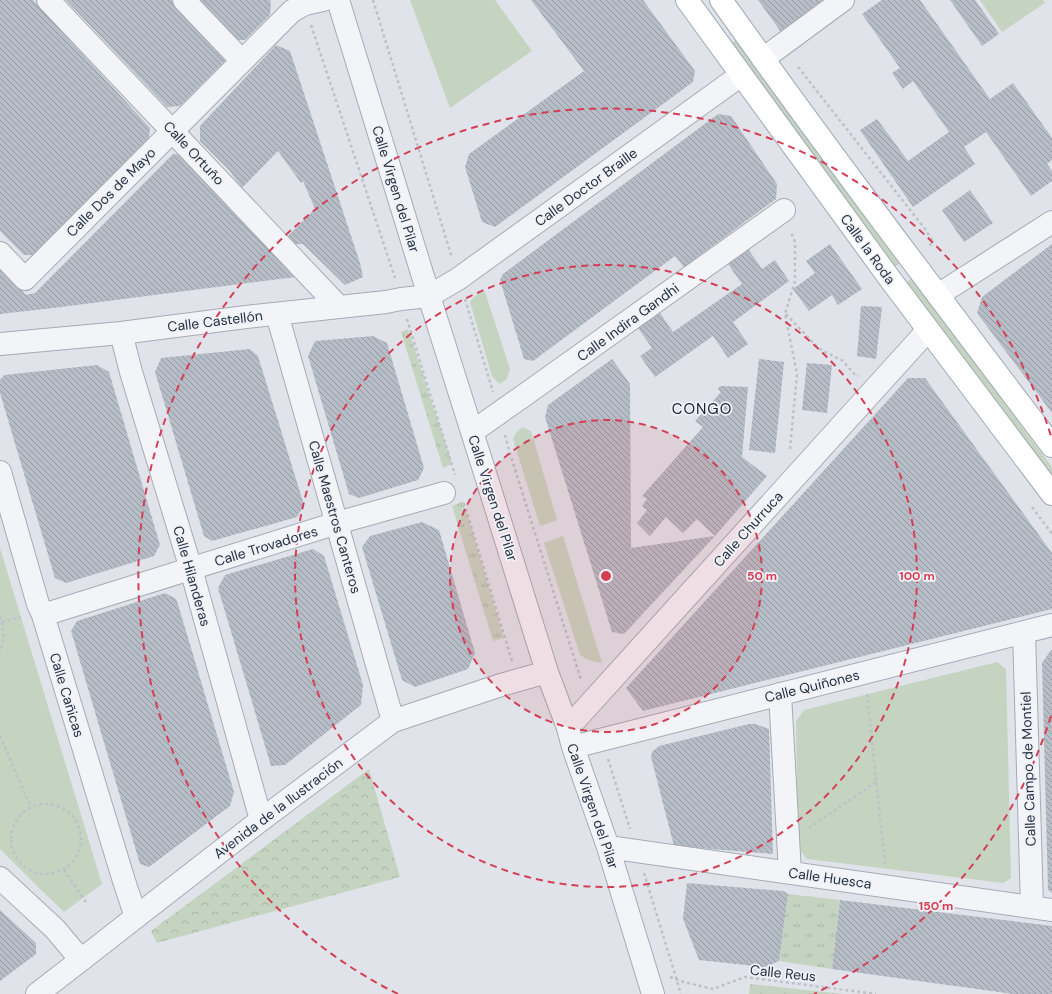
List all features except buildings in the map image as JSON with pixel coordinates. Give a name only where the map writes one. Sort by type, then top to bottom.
[{"type":"main road","name":"Calle la Roda","points":[[687,0],[928,330],[1052,494]]},
{"type":"main road","name":"Calle la Roda","points":[[721,0],[887,228],[1052,446]]},
{"type":"street","name":"Calle Ortuño","points":[[48,0],[339,307]]},
{"type":"street","points":[[184,0],[242,61]]},
{"type":"street","name":"Calle Virgen del Pilar","points":[[338,0],[547,672],[608,847],[653,994]]},
{"type":"street","points":[[763,59],[843,0]]},
{"type":"street","name":"Calle Dos de Mayo","points":[[0,253],[25,279],[292,11],[314,2]]},
{"type":"street","name":"Calle Doctor Braille","points":[[429,296],[458,279],[741,74]]},
{"type":"street","name":"Calle Indira Gandhi","points":[[472,432],[784,210]]},
{"type":"street","points":[[938,295],[1052,222]]},
{"type":"street","name":"Calle Castellón","points":[[0,344],[121,333],[429,296]]},
{"type":"street","name":"Calle Maestros Canteros","points":[[277,314],[393,721]]},
{"type":"street","name":"Calle Churruca","points":[[570,737],[589,704],[928,330]]},
{"type":"street","name":"Calle Hilanderas","points":[[121,333],[131,372],[191,569],[261,820]]},
{"type":"street","name":"Calle Cañicas","points":[[0,472],[38,604],[34,615],[136,917]]},
{"type":"street","name":"Calle Trovadores","points":[[34,615],[454,489]]},
{"type":"street","name":"Calle Quiñones","points":[[570,737],[602,739],[1052,625]]},
{"type":"street","name":"Calle Campo de Montiel","points":[[1024,632],[1042,909]]},
{"type":"street","name":"Avenida de la Ilustración","points":[[36,994],[261,820],[393,721],[547,672]]},
{"type":"street","points":[[780,694],[790,873]]},
{"type":"street","name":"Calle Huesca","points":[[608,847],[1042,909]]},
{"type":"street","points":[[0,878],[55,929],[81,960]]},
{"type":"path","points":[[373,0],[500,412],[509,450],[589,704]]},
{"type":"path","points":[[314,2],[314,36],[392,269],[454,489],[518,680]]},
{"type":"path","points":[[784,210],[794,242],[794,281],[785,314],[797,374],[791,429],[788,484]]},
{"type":"path","points":[[785,314],[818,348],[843,361],[856,376],[863,373]]},
{"type":"path","points":[[2,622],[34,615]]},
{"type":"path","points":[[0,616],[4,628],[3,644],[0,652]]},
{"type":"path","points":[[867,694],[886,869]]},
{"type":"path","points":[[0,736],[31,807]]},
{"type":"path","points":[[602,739],[681,994]]},
{"type":"path","points":[[805,830],[876,782]]},
{"type":"path","points":[[43,804],[54,805],[65,810],[74,818],[79,828],[81,840],[79,851],[73,862],[64,870],[54,874],[42,875],[31,872],[21,865],[14,856],[11,845],[11,833],[15,823],[22,813],[31,807],[43,804]]},
{"type":"path","points":[[64,870],[86,902]]},
{"type":"path","name":"Calle Reus","points":[[645,968],[677,980],[713,989],[745,977],[876,994]]},
{"type":"green space","points":[[410,0],[495,0],[532,51],[450,108]]},
{"type":"green space","points":[[980,0],[1043,0],[1045,3],[1002,32]]},
{"type":"green space","points":[[737,40],[901,263],[894,267],[730,43]]},
{"type":"green space","points":[[912,278],[1052,467],[1052,475],[905,283]]},
{"type":"green space","points":[[480,291],[485,292],[510,369],[507,379],[499,384],[492,376],[470,302]]},
{"type":"green space","points":[[408,329],[452,464],[443,468],[401,332]]},
{"type":"green space","points":[[522,427],[531,431],[557,520],[540,526],[513,439]]},
{"type":"green space","points":[[463,501],[504,638],[493,641],[452,506]]},
{"type":"green space","points":[[563,536],[602,663],[588,660],[580,655],[544,543]]},
{"type":"green space","points":[[0,548],[102,884],[64,912],[0,849]]},
{"type":"green space","points":[[997,662],[1006,669],[1011,878],[1003,883],[807,859],[798,848],[796,721],[804,710]]},
{"type":"green space","points":[[369,769],[400,877],[157,943],[151,931]]},
{"type":"green space","points":[[788,894],[840,900],[832,969],[779,961]]},
{"type":"green space","points":[[750,984],[843,994],[749,994]]},
{"type":"district","name":"CONGO","points":[[702,409]]}]
